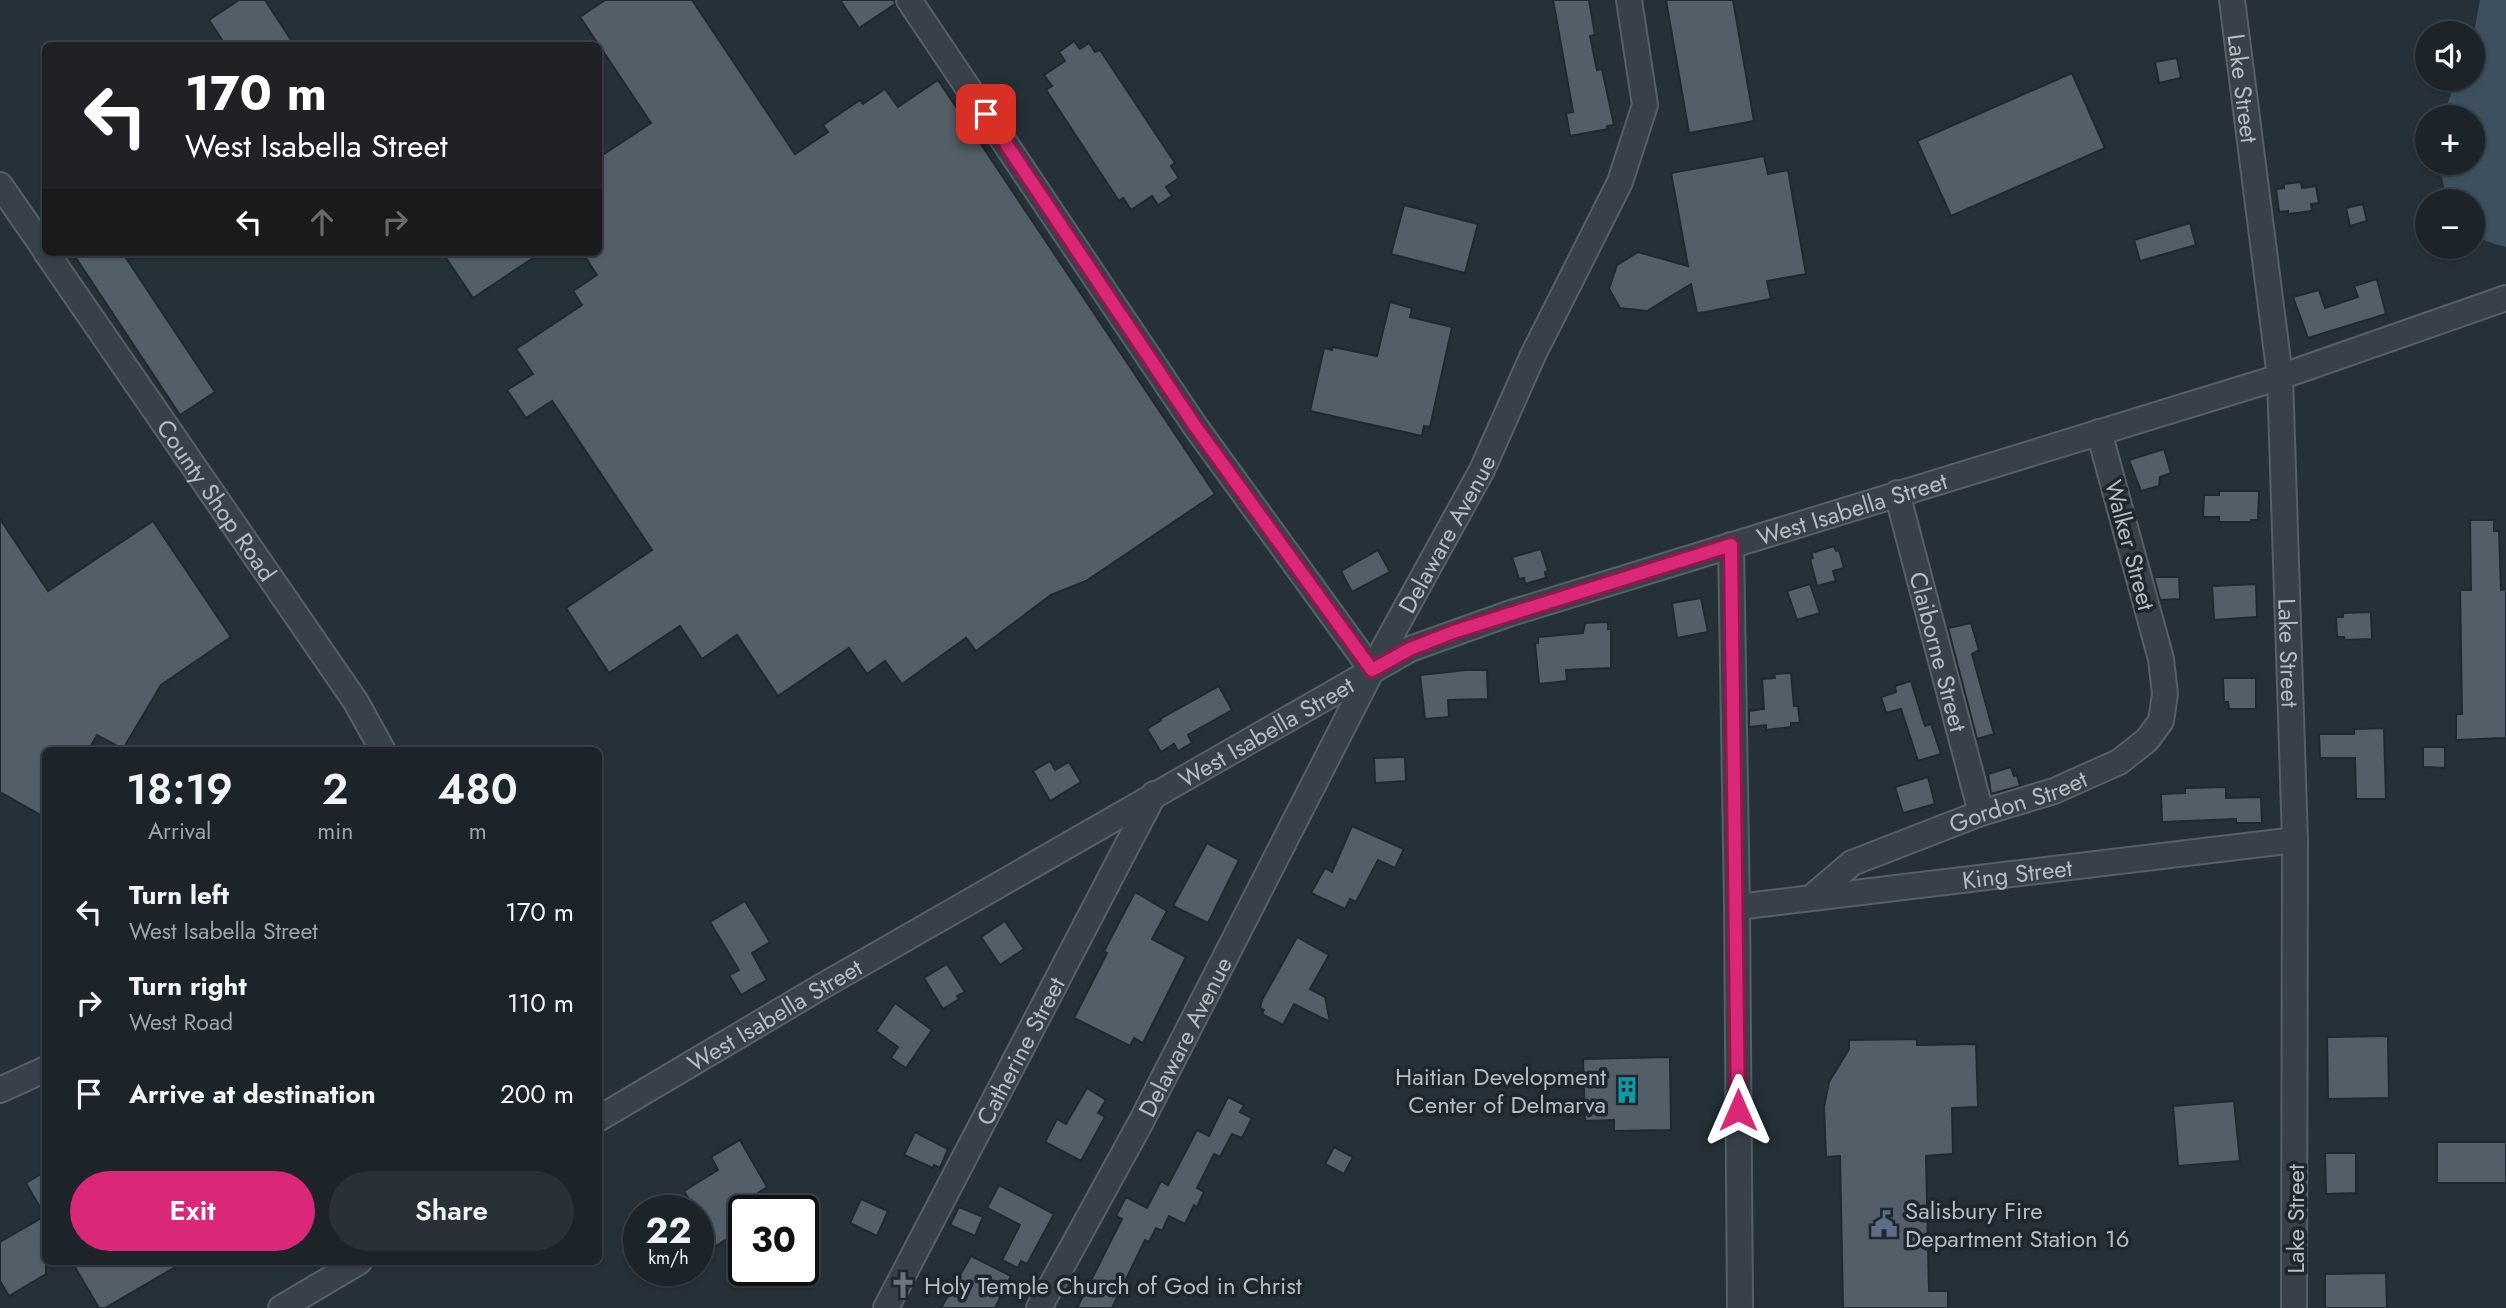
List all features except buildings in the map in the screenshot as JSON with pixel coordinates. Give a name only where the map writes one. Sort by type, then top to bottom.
[{"type":"street","points":[[909,0],[1195,426],[1372,670]]},
{"type":"street","name":"Delaware Avenue","points":[[1040,1308],[1141,1122],[1372,670],[1482,470],[1533,355],[1620,182],[1645,105],[1629,0]]},
{"type":"street","name":"Lake Street","points":[[2232,0],[2280,377],[2295,840],[2294,1308]]},
{"type":"street","name":"County Shop Road","points":[[0,185],[42,245]]},
{"type":"street","name":"County Shop Road","points":[[49,256],[356,702],[381,747]]},
{"type":"street","name":"West Isabella Street","points":[[602,1117],[1154,794],[1410,649],[1456,631],[1897,493],[2280,377],[2506,298]]},
{"type":"street","name":"Walker Street","points":[[2099,432],[2161,659]]},
{"type":"street","name":"Claiborne Street","points":[[1897,493],[1981,813]]},
{"type":"street","points":[[1731,545],[1740,1308]]},
{"type":"street","name":"Gordon Street","points":[[1811,898],[1852,863],[1981,813],[2064,787],[2119,762],[2147,740],[2161,721],[2165,702],[2161,659]]},
{"type":"street","name":"Catherine Street","points":[[886,1308],[1154,794]]},
{"type":"street","name":"King Street","points":[[1737,907],[2295,840]]},
{"type":"street","points":[[0,1090],[42,1071]]},
{"type":"street","points":[[281,1308],[354,1265]]},
{"type":"water","points":[[2480,0],[2506,0],[2506,247],[2485,240],[2485,189],[2445,189],[2442,175],[2485,175],[2485,105],[2447,105],[2452,91],[2485,91],[2485,21],[2476,21]]},
{"type":"place","name":"Haitian Development Center of Delmarva","points":[[1627,1090]]},
{"type":"place","name":"Salisbury Fire Department Station 16","points":[[1884,1224]]},
{"type":"place","name":"Holy Temple Church of God in Christ","points":[[903,1285]]},
{"type":"route","points":[[986,114],[1195,426],[1372,670],[1410,649],[1456,631],[1731,545],[1738,1110]]}]
